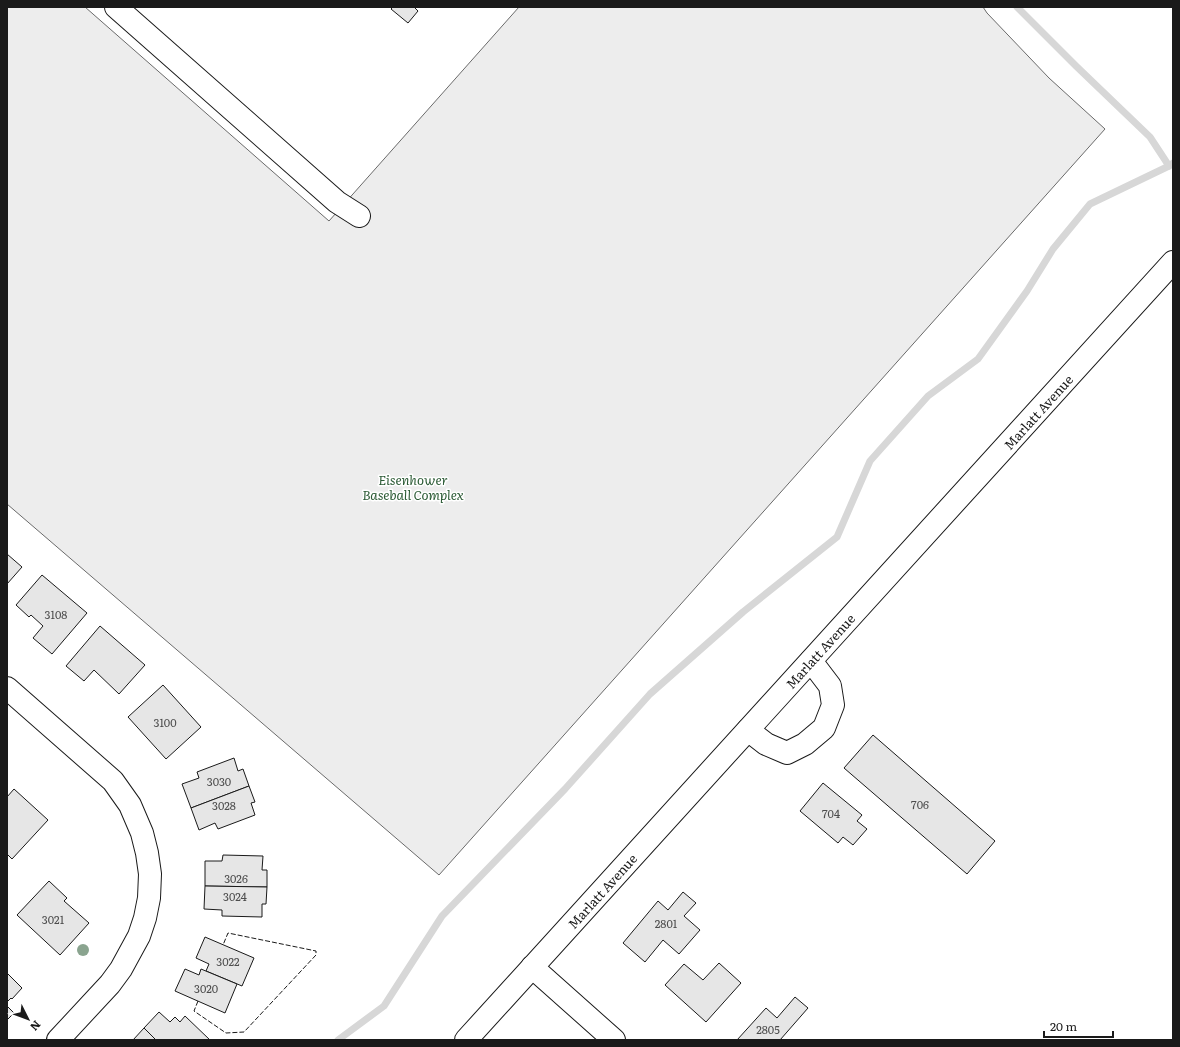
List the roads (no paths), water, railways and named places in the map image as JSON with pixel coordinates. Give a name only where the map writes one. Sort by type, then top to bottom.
[{"type":"street","points":[[116,7],[337,202],[359,216]]},
{"type":"street","name":"Marlatt Avenue","points":[[466,1040],[1173,262]]},
{"type":"street","points":[[748,730],[766,744],[787,753],[805,744],[824,728],[833,705],[830,686],[811,661]]},
{"type":"street","points":[[10,697],[113,781],[130,805],[142,833],[150,874],[149,898],[145,918],[139,936],[131,952],[110,984],[58,1040]]},
{"type":"street","points":[[532,967],[614,1040]]},
{"type":"waterway","points":[[1017,7],[1150,137],[1169,166]]},
{"type":"waterway","points":[[338,1040],[384,1006],[442,916],[565,789],[650,694],[743,612],[837,537],[870,461],[928,396],[978,359],[1027,291],[1053,249],[1090,204],[1173,163]]},
{"type":"park label","name":"Eisenhower Baseball Complex","points":[[413,486]]}]
